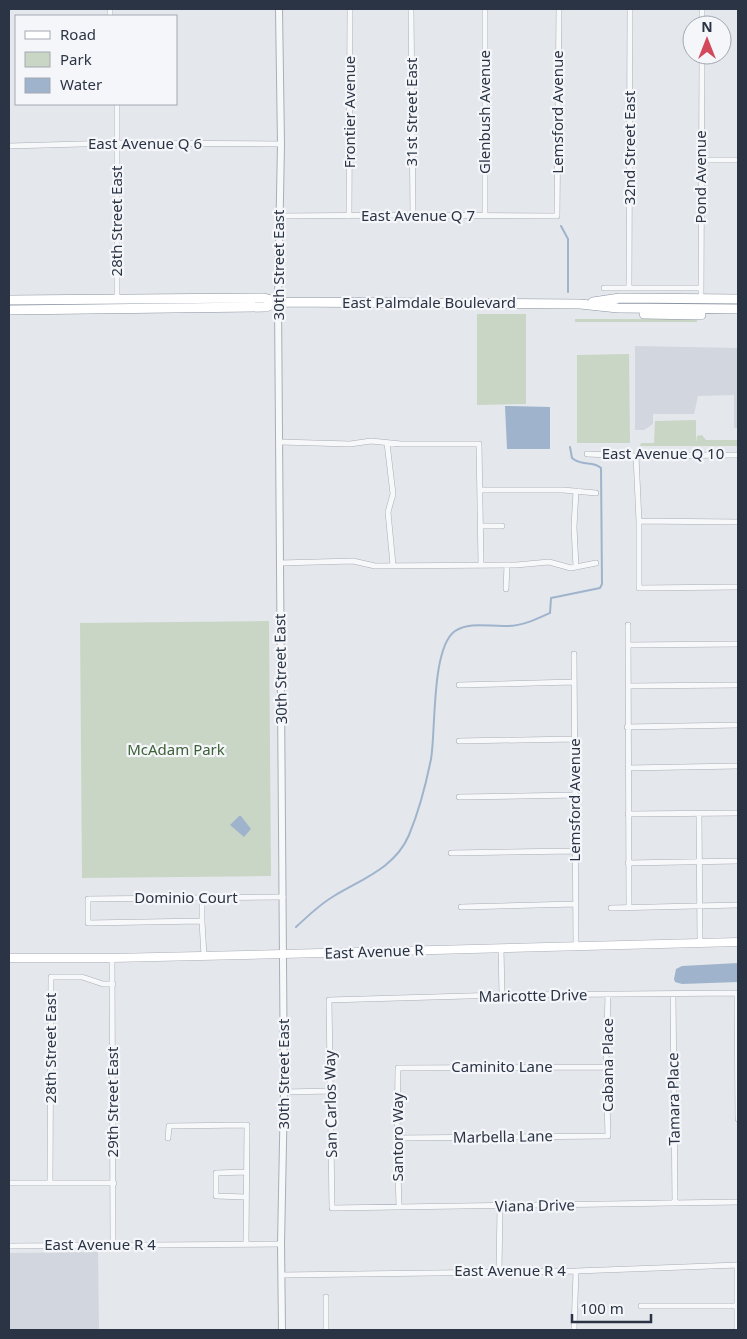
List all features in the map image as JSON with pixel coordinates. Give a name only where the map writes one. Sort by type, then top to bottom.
[{"type":"highway","name":"East Palmdale Boulevard","points":[[9,300],[264,298],[278,302],[580,304],[622,308],[738,309]]},
{"type":"highway","name":"East Palmdale Boulevard","points":[[580,304],[620,298],[738,299]]},
{"type":"highway","name":"East Palmdale Boulevard","points":[[9,310],[266,307],[278,302]]},
{"type":"highway","points":[[622,308],[635,314],[645,315],[702,315]]},
{"type":"main road","name":"East Avenue R","points":[[9,958],[204,956],[738,942]]},
{"type":"street","name":"30th Street East","points":[[279,9],[281,144],[278,302],[284,954],[282,1330]]},
{"type":"street","name":"Frontier Avenue","points":[[349,216],[350,9]]},
{"type":"street","name":"31st Street East","points":[[411,9],[413,215]]},
{"type":"street","name":"Glenbush Avenue","points":[[485,9],[485,215]]},
{"type":"street","name":"Lemsford Avenue","points":[[557,216],[559,9]]},
{"type":"street","name":"32nd Street East","points":[[629,288],[630,9]]},
{"type":"street","name":"Pond Avenue","points":[[701,299],[702,65]]},
{"type":"street","name":"28th Street East","points":[[117,105],[117,299]]},
{"type":"street","name":"East Avenue Q 6","points":[[9,146],[116,143],[281,144]]},
{"type":"street","points":[[701,160],[738,160]]},
{"type":"street","name":"East Avenue Q 7","points":[[279,216],[557,216]]},
{"type":"street","points":[[604,288],[701,288]]},
{"type":"street","points":[[280,442],[350,444],[371,441],[388,443],[479,444],[481,564]]},
{"type":"street","points":[[388,443],[393,494],[388,512],[394,565]]},
{"type":"street","name":"East Avenue Q 10","points":[[587,454],[636,456],[738,455]]},
{"type":"street","points":[[636,456],[639,521],[639,588],[738,587]]},
{"type":"street","points":[[480,490],[596,493]]},
{"type":"street","points":[[576,491],[574,527],[576,566]]},
{"type":"street","points":[[639,521],[738,522]]},
{"type":"street","points":[[480,526],[502,526]]},
{"type":"street","points":[[280,563],[354,561],[375,566],[507,565],[549,562],[572,568],[596,563]]},
{"type":"street","points":[[506,589],[507,565]]},
{"type":"street","points":[[628,625],[629,907]]},
{"type":"street","points":[[628,645],[738,644]]},
{"type":"street","name":"Lemsford Avenue","points":[[574,654],[576,946]]},
{"type":"street","points":[[459,684],[574,682]]},
{"type":"street","points":[[628,686],[738,684]]},
{"type":"street","points":[[627,727],[738,725]]},
{"type":"street","points":[[459,742],[575,739]]},
{"type":"street","points":[[628,768],[738,766]]},
{"type":"street","points":[[459,797],[576,796]]},
{"type":"street","points":[[628,814],[738,814]]},
{"type":"street","points":[[700,814],[700,943]]},
{"type":"street","points":[[451,853],[576,851]]},
{"type":"street","points":[[628,863],[738,861]]},
{"type":"street","name":"Dominio Court","points":[[202,921],[88,923],[88,899],[283,897]]},
{"type":"street","points":[[202,898],[204,956]]},
{"type":"street","points":[[461,907],[576,904]]},
{"type":"street","points":[[611,908],[738,905]]},
{"type":"street","points":[[501,948],[502,995]]},
{"type":"street","name":"29th Street East","points":[[112,958],[113,1246]]},
{"type":"street","name":"28th Street East","points":[[50,1183],[51,977],[82,977],[103,984],[113,984]]},
{"type":"street","points":[[737,993],[738,1119]]},
{"type":"street","name":"Maricotte Drive","points":[[329,1000],[502,995],[737,993]]},
{"type":"street","name":"Tamara Place","points":[[673,994],[675,1203]]},
{"type":"street","name":"Cabana Place","points":[[608,995],[606,1066],[608,1136]]},
{"type":"street","name":"San Carlos Way","points":[[329,1000],[332,1208]]},
{"type":"street","name":"Caminito Lane","points":[[398,1068],[606,1066]]},
{"type":"street","name":"Santoro Way","points":[[398,1068],[397,1138],[399,1206]]},
{"type":"street","points":[[284,1092],[331,1091]]},
{"type":"street","points":[[168,1138],[169,1126],[247,1125],[246,1244]]},
{"type":"street","name":"Marbella Lane","points":[[397,1138],[608,1136]]},
{"type":"street","points":[[246,1172],[216,1173],[216,1196],[246,1197]]},
{"type":"street","points":[[9,1183],[114,1183]]},
{"type":"street","name":"Viana Drive","points":[[332,1208],[738,1202]]},
{"type":"street","points":[[499,1271],[500,1207]]},
{"type":"street","name":"East Avenue R 4","points":[[9,1246],[281,1244]]},
{"type":"street","points":[[737,1330],[738,1265]]},
{"type":"street","name":"East Avenue R 4","points":[[282,1275],[576,1271],[738,1265]]},
{"type":"street","points":[[574,1330],[576,1271]]},
{"type":"street","points":[[326,1297],[326,1330]]},
{"type":"street","points":[[641,1306],[737,1306]]},
{"type":"shaded area","points":[[635,346],[738,348],[738,428],[734,428],[734,395],[698,396],[694,414],[653,414],[653,424],[644,430],[635,430]]},
{"type":"shaded area","points":[[98,1252],[99,1330],[9,1330],[9,1253]]},
{"type":"green space","points":[[477,314],[526,314],[526,404],[477,405]]},
{"type":"green space","points":[[575,319],[697,319],[697,322],[575,322]]},
{"type":"green space","points":[[629,354],[630,443],[577,443],[577,355]]},
{"type":"green space","points":[[696,420],[696,443],[697,436],[702,435],[706,440],[738,440],[738,446],[640,446],[641,443],[654,443],[655,421]]},
{"type":"green space","name":"McAdam Park","points":[[269,621],[271,876],[82,878],[80,623]]},
{"type":"water","points":[[505,406],[550,407],[550,449],[507,449]]},
{"type":"water","points":[[239,816],[251,829],[244,837],[230,825]]},
{"type":"water","points":[[738,963],[738,982],[682,984],[675,982],[674,979],[676,969],[682,966]]},
{"type":"waterway","points":[[561,226],[568,239],[568,292]]},
{"type":"waterway","points":[[296,927],[329,899],[377,872],[395,856],[409,835],[419,807],[431,759],[436,691],[442,654],[447,640],[455,631],[474,625],[513,626],[535,620],[550,613],[551,598],[600,588],[602,584],[601,468],[594,464],[576,461],[572,458],[570,447]]}]
